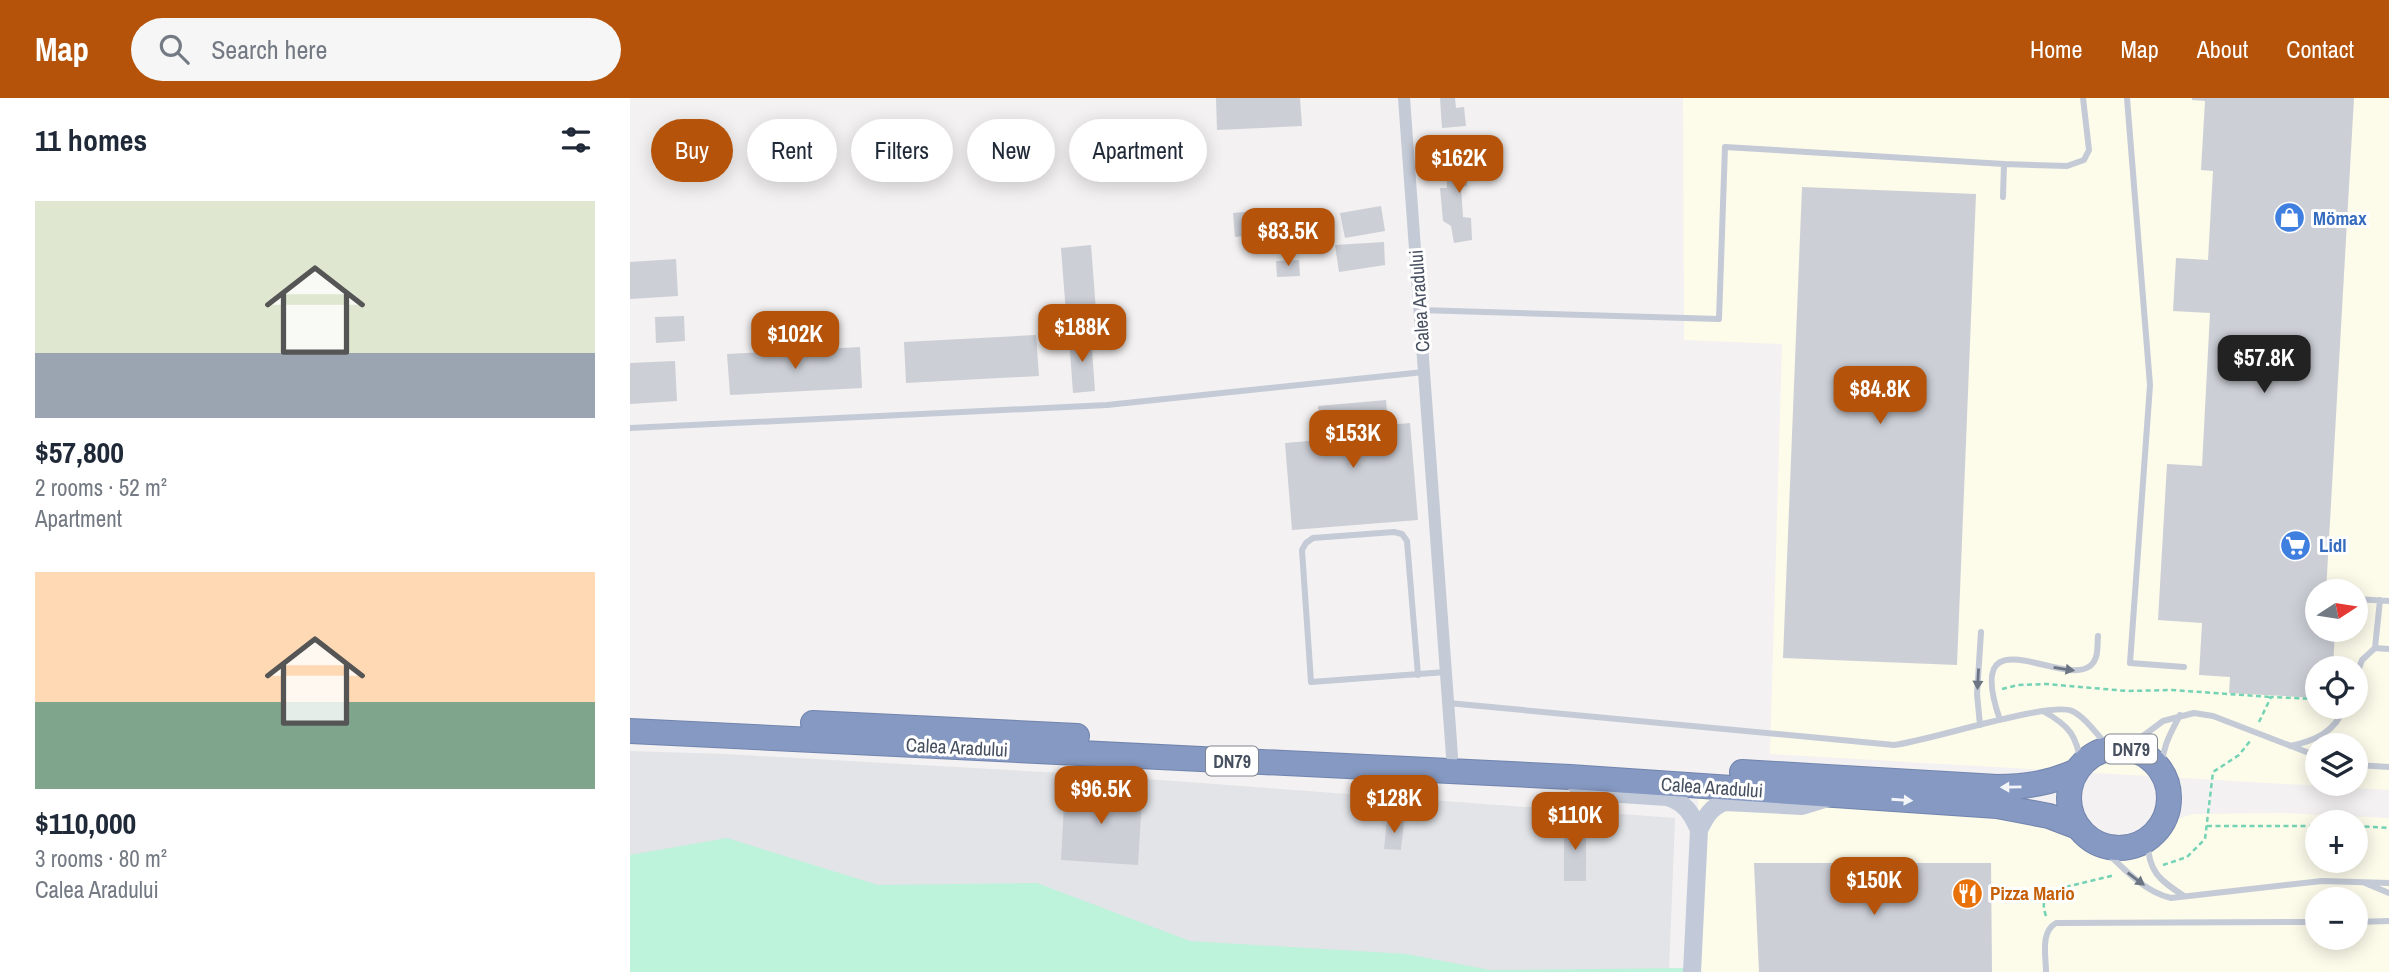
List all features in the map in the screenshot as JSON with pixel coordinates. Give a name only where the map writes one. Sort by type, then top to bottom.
[{"type":"highway","name":"Calea Aradului","points":[[630,716],[899,726],[1997,787],[2052,782],[2079,768],[2099,751],[2119,748]]},
{"type":"highway","name":"Calea Aradului","points":[[630,731],[1570,777],[1997,806],[2049,816],[2078,827],[2097,843]]},
{"type":"highway","name":"DN79","points":[[2119,748],[2141,752],[2153,760],[2162,772],[2169,792],[2165,819],[2147,840]]},
{"type":"highway","points":[[2078,827],[2069,799],[2071,785],[2079,768]]},
{"type":"highway","points":[[2097,843],[2120,848],[2147,840]]},
{"type":"street","name":"Calea Aradului","points":[[1405,98],[1452,756]]},
{"type":"street","points":[[1570,777],[1578,787],[1590,792],[1677,800],[1692,816],[1699,830]]},
{"type":"street","points":[[1692,972],[1699,830],[1706,816],[1717,804],[1725,802],[1801,806],[1814,804],[1834,795]]},
{"type":"lane","points":[[1420,310],[1719,319],[1725,147],[2067,166],[2084,160],[2089,150],[2083,98]]},
{"type":"lane","points":[[2127,98],[2150,386],[2130,663],[2184,667]]},
{"type":"lane","points":[[2003,197],[2004,164]]},
{"type":"lane","points":[[630,428],[1107,405],[1424,372]]},
{"type":"lane","points":[[1418,675],[1406,541],[1402,534],[1394,532],[1313,538],[1306,543],[1302,550],[1311,682],[1418,675],[1446,672]]},
{"type":"lane","points":[[2368,600],[2389,601]]},
{"type":"lane","points":[[2375,649],[2380,600]]},
{"type":"lane","points":[[1980,725],[1978,694],[1981,632]]},
{"type":"lane","points":[[2000,720],[1991,691],[1996,668],[2005,660],[2024,659],[2078,671],[2089,668],[2096,659],[2098,636]]},
{"type":"lane","points":[[2367,656],[2375,649],[2389,649]]},
{"type":"lane","points":[[1448,703],[1894,745],[1915,743],[2057,708],[2069,709],[2079,715],[2119,748],[2163,721],[2194,713],[2213,716],[2305,752]]},
{"type":"lane","points":[[2043,711],[2057,719],[2073,735],[2079,748],[2079,768]]},
{"type":"lane","points":[[2162,772],[2167,738],[2180,715]]},
{"type":"lane","points":[[2290,746],[2320,737],[2338,719]]},
{"type":"lane","points":[[2368,766],[2389,767]]},
{"type":"lane","points":[[2147,840],[2152,868],[2162,882],[2184,897]]},
{"type":"lane","points":[[2097,843],[2128,873],[2158,895],[2171,898],[2322,881],[2389,883]]},
{"type":"lane","points":[[2360,881],[2389,893]]},
{"type":"lane","points":[[2368,922],[2389,921]]},
{"type":"lane","points":[[2046,972],[2046,935],[2050,926],[2056,923],[2305,922]]},
{"type":"path","points":[[1991,691],[2018,685],[2047,684],[2127,691],[2172,690],[2305,698]]},
{"type":"path","points":[[2152,868],[2187,857],[2206,839],[2213,772],[2246,748],[2271,697]]},
{"type":"path","points":[[2207,826],[2305,826]]},
{"type":"path","points":[[2368,827],[2389,828]]},
{"type":"path","points":[[2050,926],[2043,904],[2046,896],[2053,890],[2128,873]]},
{"type":"shaded area","points":[[1683,98],[2389,98],[2389,790],[2368,789],[2368,733],[2305,733],[2305,785],[1770,754],[1782,344],[1684,340]]},
{"type":"shaded area","points":[[630,751],[1078,774],[1675,818],[1669,972],[630,972]]},
{"type":"shaded area","points":[[1699,786],[2078,827],[2097,843],[2120,848],[2147,840],[2172,821],[2192,814],[2305,814],[2305,873],[2368,873],[2368,817],[2389,818],[2389,972],[1691,972]]},
{"type":"green space","points":[[727,838],[878,885],[1037,883],[1190,941],[1406,954],[1490,970],[1691,968],[1691,972],[630,972],[630,855]]},
{"type":"building","points":[[1216,98],[1300,98],[1302,126],[1217,130]]},
{"type":"building","points":[[1440,98],[1455,98],[1456,108],[1464,107],[1466,126],[1442,128]]},
{"type":"building","points":[[2354,98],[2327,579],[2305,579],[2305,642],[2334,642],[2334,656],[2305,656],[2305,697],[2229,693],[2230,677],[2199,675],[2202,623],[2158,620],[2167,464],[2202,466],[2210,313],[2173,311],[2176,258],[2208,260],[2213,171],[2201,170],[2205,101],[2192,100]]},
{"type":"building","points":[[1483,154],[1484,173],[1468,174],[1467,186],[1461,187],[1463,217],[1471,218],[1472,240],[1454,243],[1451,226],[1443,221],[1440,188],[1447,188],[1446,162]]},
{"type":"building","points":[[1802,187],[1976,194],[1957,665],[1783,658]]},
{"type":"building","points":[[1381,206],[1385,231],[1345,238],[1340,213]]},
{"type":"building","points":[[1263,210],[1265,234],[1235,237],[1233,213]]},
{"type":"building","points":[[1384,242],[1385,265],[1339,272],[1335,245]]},
{"type":"building","points":[[1091,245],[1097,324],[1067,327],[1061,248]]},
{"type":"building","points":[[676,259],[678,296],[630,299],[630,262]]},
{"type":"building","points":[[1299,260],[1300,276],[1277,277],[1276,261]]},
{"type":"building","points":[[684,316],[685,341],[656,343],[655,317]]},
{"type":"building","points":[[1036,335],[1039,376],[906,383],[904,342]]},
{"type":"building","points":[[1091,336],[1095,391],[1073,393],[1069,337]]},
{"type":"building","points":[[860,347],[862,388],[730,395],[727,354]]},
{"type":"building","points":[[675,361],[677,401],[630,404],[630,363]]},
{"type":"building","points":[[1386,400],[1388,425],[1410,423],[1418,520],[1292,530],[1285,443],[1320,440],[1318,406]]},
{"type":"building","points":[[1065,785],[1121,788],[1121,797],[1142,798],[1138,865],[1061,860]]},
{"type":"building","points":[[1387,820],[1404,821],[1401,850],[1384,849]]},
{"type":"building","points":[[1564,823],[1586,823],[1586,881],[1564,881]]},
{"type":"building","points":[[1754,863],[1991,863],[1992,972],[1759,972]]},
{"type":"place","name":"Mömax","points":[[2290,218]]},
{"type":"place","name":"Lidl","points":[[2296,545]]},
{"type":"place","name":"Pizza Mario","points":[[1967,893]]}]
